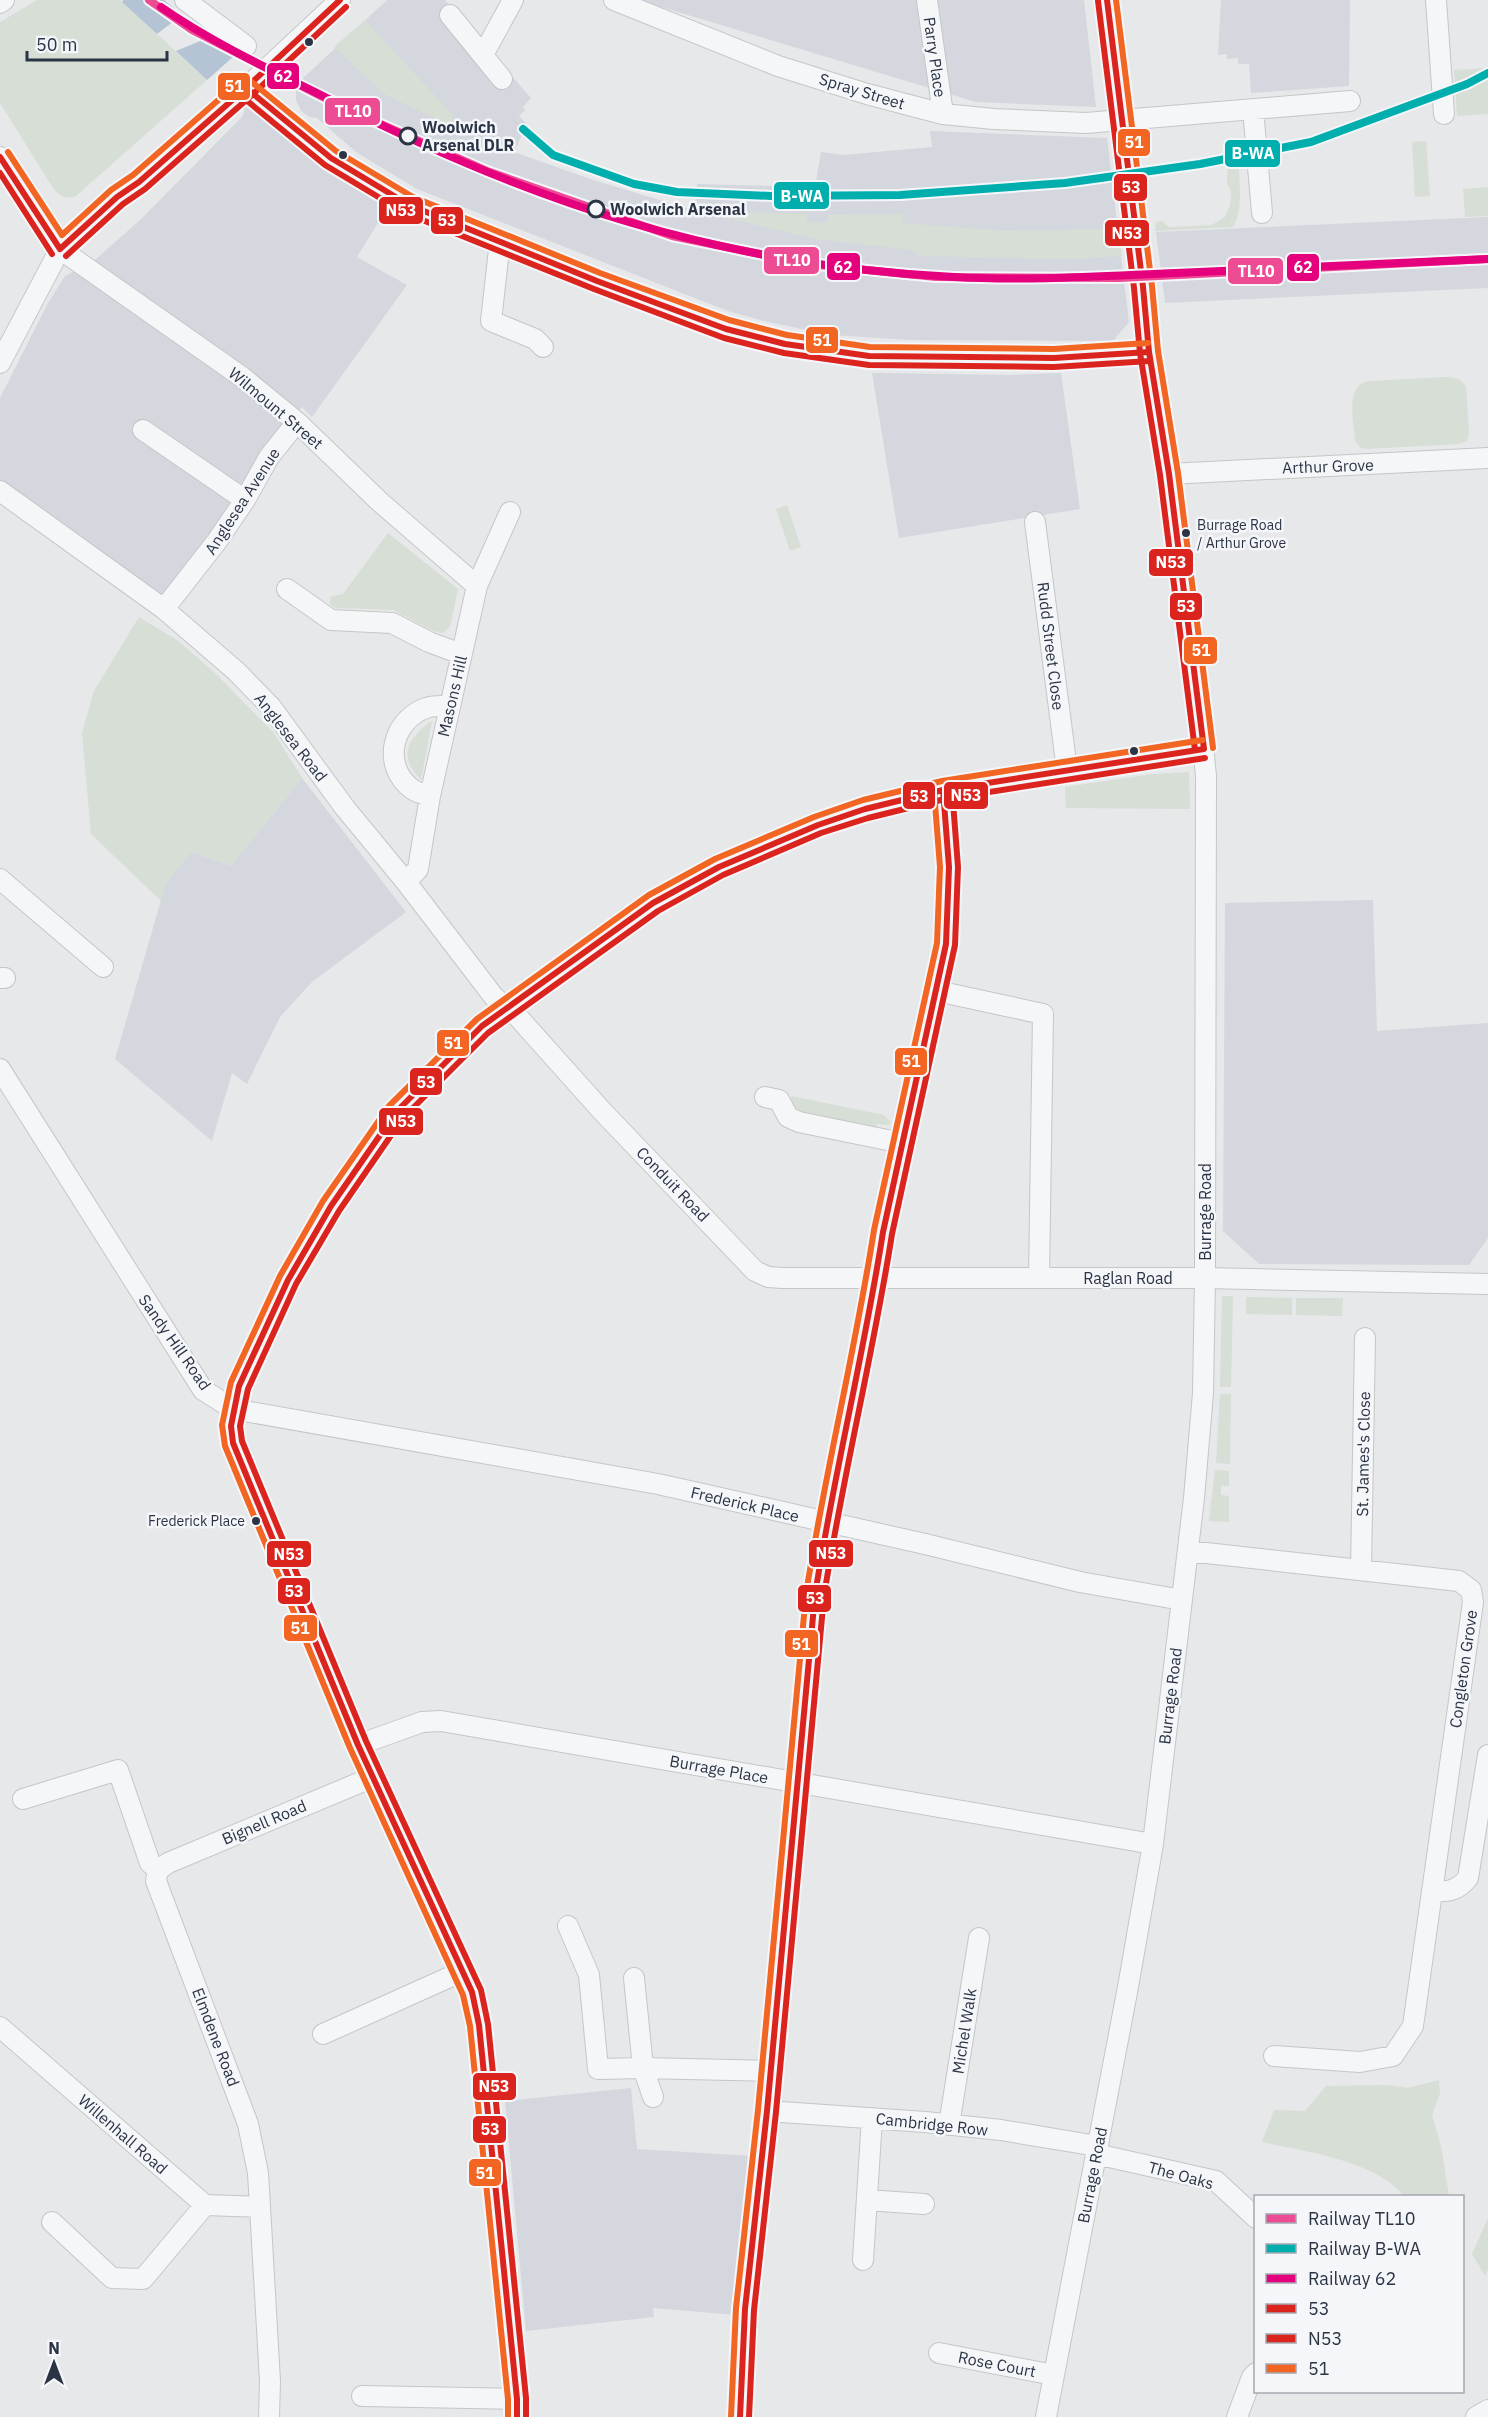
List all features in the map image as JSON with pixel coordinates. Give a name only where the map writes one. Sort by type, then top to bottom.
[{"type":"street","points":[[0,3],[4,0]]},
{"type":"street","points":[[185,0],[246,46]]},
{"type":"street","points":[[0,363],[60,249],[117,196],[139,182],[246,88],[340,0]]},
{"type":"street","points":[[483,54],[513,0]]},
{"type":"street","name":"Spray Street","points":[[614,0],[778,66],[867,94],[943,114],[1086,123],[1350,101]]},
{"type":"street","name":"Parry Place","points":[[927,0],[943,114]]},
{"type":"street","name":"Burrage Road","points":[[1046,2417],[1153,1844],[1199,1451],[1205,1278],[1207,809],[1204,748],[1169,474],[1149,352],[1139,252],[1107,0]]},
{"type":"street","points":[[1436,0],[1444,114]]},
{"type":"street","points":[[450,15],[502,79]]},
{"type":"street","points":[[246,88],[350,171],[409,205],[726,329],[785,344],[844,354],[880,357],[1054,358],[1149,352]]},
{"type":"street","points":[[1253,109],[1262,213]]},
{"type":"street","points":[[3,166],[60,249]]},
{"type":"street","points":[[500,241],[491,321],[535,339],[543,347]]},
{"type":"street","name":"Wilmount Street","points":[[60,249],[242,376],[297,422],[380,502],[477,586]]},
{"type":"street","name":"Anglesea Avenue","points":[[164,609],[218,541],[245,500],[269,457],[297,422]]},
{"type":"street","points":[[142,430],[245,500]]},
{"type":"street","name":"Arthur Grove","points":[[1169,474],[1488,458]]},
{"type":"street","name":"Anglesea Road","points":[[2,499],[164,609],[236,671],[271,707],[345,808],[406,882],[494,997],[507,1008]]},
{"type":"street","name":"Masons Hill","points":[[406,882],[418,869],[430,796],[477,586],[510,512]]},
{"type":"street","name":"Rudd Street Close","points":[[1035,522],[1067,770]]},
{"type":"street","points":[[287,589],[331,620],[392,623],[429,642],[461,654]]},
{"type":"street","points":[[430,796],[413,790],[401,778],[394,762],[394,744],[399,729],[411,716],[428,706],[449,706]]},
{"type":"street","points":[[362,2396],[517,2408],[479,2025],[472,1992],[358,1746],[233,1443],[231,1426],[239,1386],[288,1280],[337,1197],[396,1112],[482,1026],[653,903],[719,867],[865,809],[943,790],[1204,748]]},
{"type":"street","points":[[740,2417],[745,2309],[767,2111],[815,1595],[826,1523],[876,1278],[883,1232],[937,991],[951,909],[949,838],[943,790]]},
{"type":"street","points":[[0,879],[103,967]]},
{"type":"street","points":[[937,991],[1043,1014],[1039,1278]]},
{"type":"street","name":"Conduit Road","points":[[507,1008],[518,1017],[602,1111],[755,1271],[768,1277],[783,1278],[876,1278]]},
{"type":"street","name":"Sandy Hill Road","points":[[0,1069],[203,1389],[234,1409]]},
{"type":"street","points":[[765,1097],[779,1100],[788,1117],[799,1122],[902,1143]]},
{"type":"street","name":"Raglan Road","points":[[876,1278],[1205,1278],[1488,1284]]},
{"type":"street","name":"St. James's Close","points":[[1361,1570],[1365,1338]]},
{"type":"street","name":"Frederick Place","points":[[234,1409],[637,1480],[1080,1582],[1182,1600]]},
{"type":"street","name":"Congleton Grove","points":[[1188,1551],[1459,1581],[1471,1590],[1473,1602],[1413,2026],[1393,2056],[1360,2062],[1274,2056]]},
{"type":"street","name":"Burrage Place","points":[[358,1746],[422,1722],[441,1721],[1153,1844]]},
{"type":"street","points":[[1432,1891],[1446,1892],[1459,1889],[1468,1878],[1488,1755]]},
{"type":"street","name":"Elmdene Road","points":[[23,1799],[118,1770],[150,1863],[158,1870],[156,1881],[248,2124],[258,2173],[269,2417]]},
{"type":"street","name":"Bignell Road","points":[[158,1870],[168,1863],[373,1777]]},
{"type":"street","points":[[568,1926],[589,1976],[598,2069],[643,2067],[770,2071]]},
{"type":"street","name":"Michel Walk","points":[[949,2125],[979,1938]]},
{"type":"street","points":[[322,2034],[463,1971]]},
{"type":"street","points":[[634,1978],[643,2067],[652,2097]]},
{"type":"street","name":"Willenhall Road","points":[[0,2026],[205,2205]]},
{"type":"street","name":"Cambridge Row","points":[[767,2111],[949,2125],[1096,2150]]},
{"type":"street","points":[[863,2260],[873,2118]]},
{"type":"street","name":"The Oaks","points":[[1096,2150],[1216,2181],[1254,2216]]},
{"type":"street","points":[[867,2200],[924,2204]]},
{"type":"street","points":[[52,2222],[112,2278],[144,2279],[205,2205],[260,2207]]},
{"type":"street","name":"Rose Court","points":[[939,2353],[1054,2375]]},
{"type":"street","points":[[1236,2417],[1254,2375]]},
{"type":"street","points":[[1476,2417],[1488,2410]]},
{"type":"shaded area","points":[[37,0],[120,0],[207,80],[76,196],[69,198],[53,188],[0,103],[0,22]]},
{"type":"shaded area","points":[[387,0],[445,0],[531,98],[519,116],[527,124],[514,152],[590,179],[696,211],[697,184],[815,187],[821,152],[843,155],[932,147],[930,131],[1107,138],[1129,322],[1113,341],[909,340],[832,335],[728,311],[417,189],[356,152],[317,118],[309,117],[301,111],[296,100],[296,90],[301,80]]},
{"type":"shaded area","points":[[638,0],[1084,0],[1096,107],[976,102]]},
{"type":"shaded area","points":[[1221,0],[1350,0],[1349,86],[1251,93],[1249,64],[1238,64],[1238,58],[1227,59],[1227,54],[1218,55]]},
{"type":"shaded area","points":[[365,20],[454,116],[451,126],[384,94],[334,47]]},
{"type":"shaded area","points":[[1488,68],[1488,114],[1457,116],[1454,70]]},
{"type":"shaded area","points":[[246,104],[250,104],[333,175],[391,202],[357,257],[407,285],[312,417],[302,407],[261,459],[236,501],[165,599],[0,482],[0,398],[48,303],[65,276],[96,259],[140,220],[242,117]]},
{"type":"shaded area","points":[[1426,141],[1430,196],[1415,197],[1412,142]]},
{"type":"shaded area","points":[[1234,155],[1238,159],[1240,195],[1236,222],[1232,227],[1155,231],[1156,222],[1162,221],[1169,227],[1212,225],[1225,217],[1230,206],[1231,191],[1227,184],[1228,156]]},
{"type":"shaded area","points":[[1488,187],[1488,216],[1465,217],[1463,189]]},
{"type":"shaded area","points":[[697,211],[807,214],[807,222],[828,222],[829,215],[902,214],[903,223],[1005,231],[1118,229],[1122,256],[1070,259],[919,256],[912,250],[815,239]]},
{"type":"shaded area","points":[[1488,217],[1488,288],[1165,303],[1156,232]]},
{"type":"shaded area","points":[[872,373],[1009,375],[1061,373],[1080,509],[899,538]]},
{"type":"shaded area","points":[[1447,377],[1459,379],[1466,386],[1469,433],[1467,441],[1459,444],[1366,449],[1361,448],[1355,441],[1352,405],[1357,389],[1362,383]]},
{"type":"shaded area","points":[[787,505],[801,547],[790,551],[776,509]]},
{"type":"shaded area","points":[[388,533],[458,589],[450,627],[442,633],[431,630],[393,610],[335,608],[330,604],[330,597],[343,594]]},
{"type":"shaded area","points":[[139,617],[178,641],[214,672],[274,733],[302,778],[231,866],[191,852],[166,883],[161,901],[91,834],[82,733],[94,691]]},
{"type":"shaded area","points":[[432,721],[421,780],[409,763],[409,748],[417,734]]},
{"type":"shaded area","points":[[1189,772],[1190,809],[1066,808],[1065,787],[1153,774]]},
{"type":"shaded area","points":[[302,778],[406,912],[312,982],[280,1017],[247,1084],[232,1073],[212,1141],[115,1059],[166,883],[191,852],[231,866]]},
{"type":"shaded area","points":[[1373,900],[1377,1031],[1488,1023],[1488,1238],[1469,1265],[1259,1264],[1223,1231],[1225,903]]},
{"type":"shaded area","points":[[791,1096],[884,1115],[891,1123],[877,1124],[876,1129],[796,1112],[792,1106]]},
{"type":"shaded area","points":[[1222,1296],[1233,1296],[1231,1387],[1220,1387]]},
{"type":"shaded area","points":[[1246,1297],[1292,1298],[1292,1315],[1246,1314]]},
{"type":"shaded area","points":[[1296,1298],[1343,1298],[1342,1316],[1296,1315]]},
{"type":"shaded area","points":[[1220,1394],[1231,1394],[1230,1464],[1216,1463]]},
{"type":"shaded area","points":[[1215,1470],[1229,1471],[1229,1486],[1221,1486],[1221,1495],[1229,1496],[1229,1522],[1209,1521]]},
{"type":"shaded area","points":[[1439,2080],[1440,2093],[1432,2115],[1441,2146],[1449,2195],[1403,2195],[1392,2184],[1358,2166],[1339,2159],[1262,2142],[1274,2110],[1305,2111],[1326,2086],[1388,2085],[1408,2088]]},
{"type":"shaded area","points":[[631,2088],[637,2149],[752,2156],[736,2315],[653,2308],[654,2317],[526,2331],[505,2101]]},
{"type":"shaded area","points":[[1488,2218],[1488,2270],[1485,2276],[1472,2254]]},
{"type":"water","points":[[123,0],[164,0],[182,15],[157,34],[122,2]]},
{"type":"water","points":[[210,37],[234,56],[207,80],[176,51]]},
{"type":"tram line","points":[[513,120],[523,129]]},
{"type":"tram line","points":[[510,139],[517,144]]},
{"type":"rail line","name":"TL10","points":[[149,0],[192,30],[342,107],[487,171],[672,236],[808,264],[936,277],[1119,278],[1488,259]]},
{"type":"rail line","name":"62","points":[[161,7],[262,66],[401,134],[477,168],[553,197],[629,222],[707,243],[787,259],[869,270],[954,277],[1010,278],[1093,277],[1488,259]]},
{"type":"rail line","name":"B-WA","points":[[523,129],[553,155],[634,184],[677,192],[771,196],[900,195],[1065,183],[1200,164],[1311,142],[1467,84],[1488,73]]},
{"type":"transit line","name":"53","points":[[60,249],[117,197],[139,182],[246,88],[340,0]]},
{"type":"transit line","name":"53","points":[[1107,0],[1149,352],[1169,474],[1204,749]]},
{"type":"transit line","name":"51","points":[[1116,0],[1158,351],[1178,473],[1213,748]]},
{"type":"transit line","name":"N53","points":[[1098,1],[1140,353],[1160,475],[1195,750]]},
{"type":"transit line","name":"N53","points":[[66,256],[123,204],[145,189],[252,95],[346,7]]},
{"type":"transit line","name":"51","points":[[8,152],[62,235],[111,190],[133,175],[240,81],[248,79],[336,151],[413,197],[600,273],[729,320],[787,335],[870,347],[1054,349],[1148,343]]},
{"type":"transit line","name":"53","points":[[246,88],[331,158],[409,205],[597,281],[726,329],[785,344],[869,356],[1054,358],[1149,352]]},
{"type":"transit line","name":"N53","points":[[240,95],[325,165],[405,213],[594,289],[724,338],[784,353],[869,365],[1054,367],[1150,361]]},
{"type":"transit line","name":"53","points":[[0,157],[60,249]]},
{"type":"transit line","name":"N53","points":[[0,173],[52,254]]},
{"type":"transit line","name":"51","points":[[508,2417],[470,2026],[463,1995],[350,1748],[225,1446],[222,1425],[231,1382],[280,1276],[323,1201],[389,1106],[477,1019],[649,895],[715,859],[814,817],[863,800],[942,781],[1203,740]]},
{"type":"transit line","name":"53","points":[[517,2417],[479,2025],[472,1992],[358,1745],[233,1443],[231,1426],[239,1386],[288,1280],[331,1206],[396,1112],[482,1026],[653,903],[719,867],[818,825],[865,809],[943,790],[1204,749]]},
{"type":"transit line","name":"N53","points":[[526,2417],[526,2398],[488,2024],[481,1990],[366,1741],[242,1441],[240,1426],[248,1389],[296,1284],[339,1211],[403,1118],[488,1033],[658,911],[723,875],[821,833],[868,818],[945,799],[1205,758]]},
{"type":"transit line","name":"N53","points":[[749,2417],[754,2310],[776,2112],[824,1596],[892,1234],[955,945],[958,867],[952,789]]},
{"type":"transit line","name":"53","points":[[740,2417],[745,2309],[767,2111],[815,1595],[883,1232],[946,944],[949,867],[943,790]]},
{"type":"transit line","name":"51","points":[[731,2417],[736,2308],[758,2110],[806,1594],[874,1230],[937,943],[940,867],[934,791]]},
{"type":"place","name":"Woolwich Arsenal DLR","points":[[408,136]]},
{"type":"place","name":"Woolwich Arsenal","points":[[596,209]]},
{"type":"place","name":"Burrage Road / Arthur Grove","points":[[1186,533]]},
{"type":"place","name":"Frederick Place","points":[[256,1521]]}]
